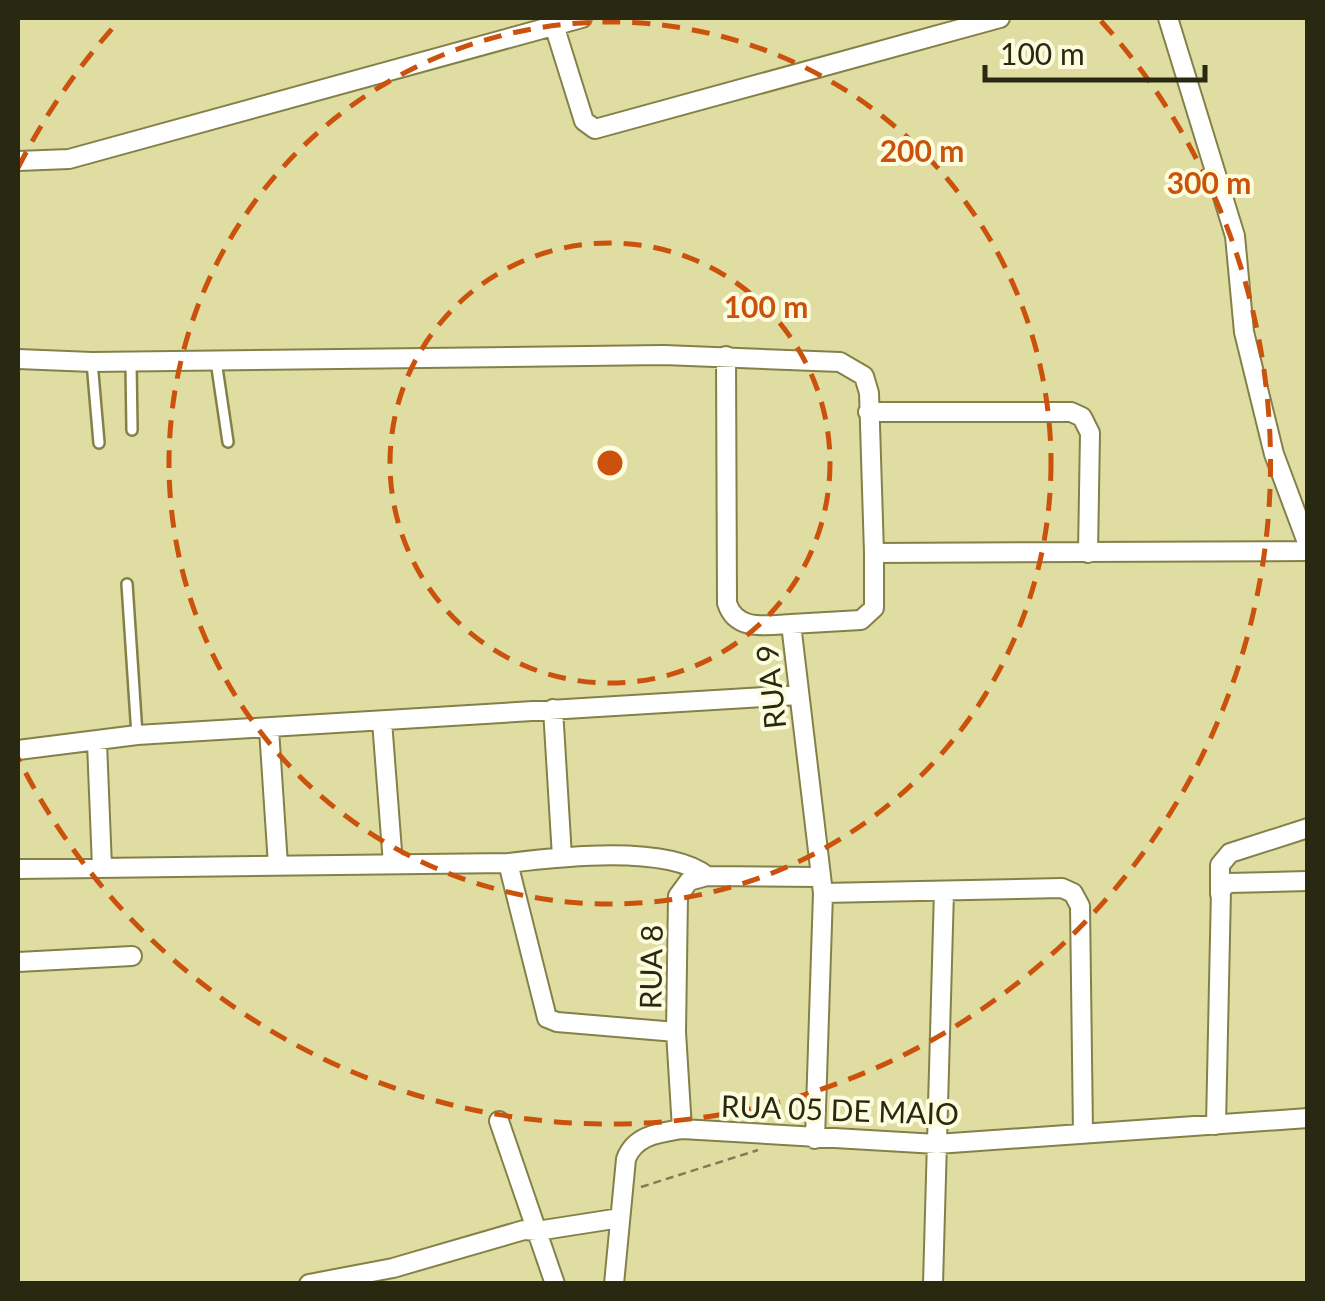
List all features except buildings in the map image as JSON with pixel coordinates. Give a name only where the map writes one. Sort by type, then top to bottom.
[{"type":"street","points":[[18,161],[69,159],[582,18]]},
{"type":"street","points":[[554,26],[584,121],[595,129],[1000,18]]},
{"type":"street","points":[[18,360],[726,356],[840,362],[864,376],[867,383],[874,554],[1308,548],[1274,454],[1244,332],[1235,236],[1168,18]]},
{"type":"street","points":[[726,356],[727,603],[743,624],[791,624]]},
{"type":"street","points":[[868,412],[1071,412],[1082,418],[1090,433],[1088,553]]},
{"type":"street","name":"RUA 9","points":[[815,1139],[822,885],[791,624],[861,620],[870,615],[874,608],[874,554]]},
{"type":"street","points":[[18,750],[137,735],[798,695]]},
{"type":"street","points":[[553,709],[562,857]]},
{"type":"street","points":[[382,721],[392,864]]},
{"type":"street","points":[[269,729],[278,865]]},
{"type":"street","points":[[96,743],[102,867]]},
{"type":"street","points":[[1216,1125],[1220,864],[1230,852],[1308,828]]},
{"type":"street","points":[[18,869],[508,863],[562,857],[654,857],[697,868],[706,876],[822,885],[944,891],[1062,888],[1077,898],[1080,906],[1083,1132]]},
{"type":"street","points":[[678,862],[678,896]]},
{"type":"street","points":[[508,863],[546,1018],[676,1032]]},
{"type":"street","name":"RUA 8","points":[[682,1129],[676,1032],[678,896],[690,881],[706,876]]},
{"type":"street","points":[[1220,894],[1228,883],[1308,881]]},
{"type":"street","points":[[934,1284],[944,891]]},
{"type":"street","points":[[18,962],[132,956]]},
{"type":"street","name":"RUA 05 DE MAIO","points":[[614,1284],[626,1159],[636,1143],[657,1133],[682,1129],[937,1144],[1308,1118]]},
{"type":"street","points":[[499,1121],[556,1284]]},
{"type":"street","points":[[308,1284],[393,1268],[524,1230],[538,1232],[620,1218]]},
{"type":"lane","points":[[216,359],[228,442]]},
{"type":"lane","points":[[131,361],[132,430]]},
{"type":"lane","points":[[92,362],[100,443]]},
{"type":"lane","points":[[127,584],[137,735]]},
{"type":"path","points":[[623,1192],[760,1149]]}]
